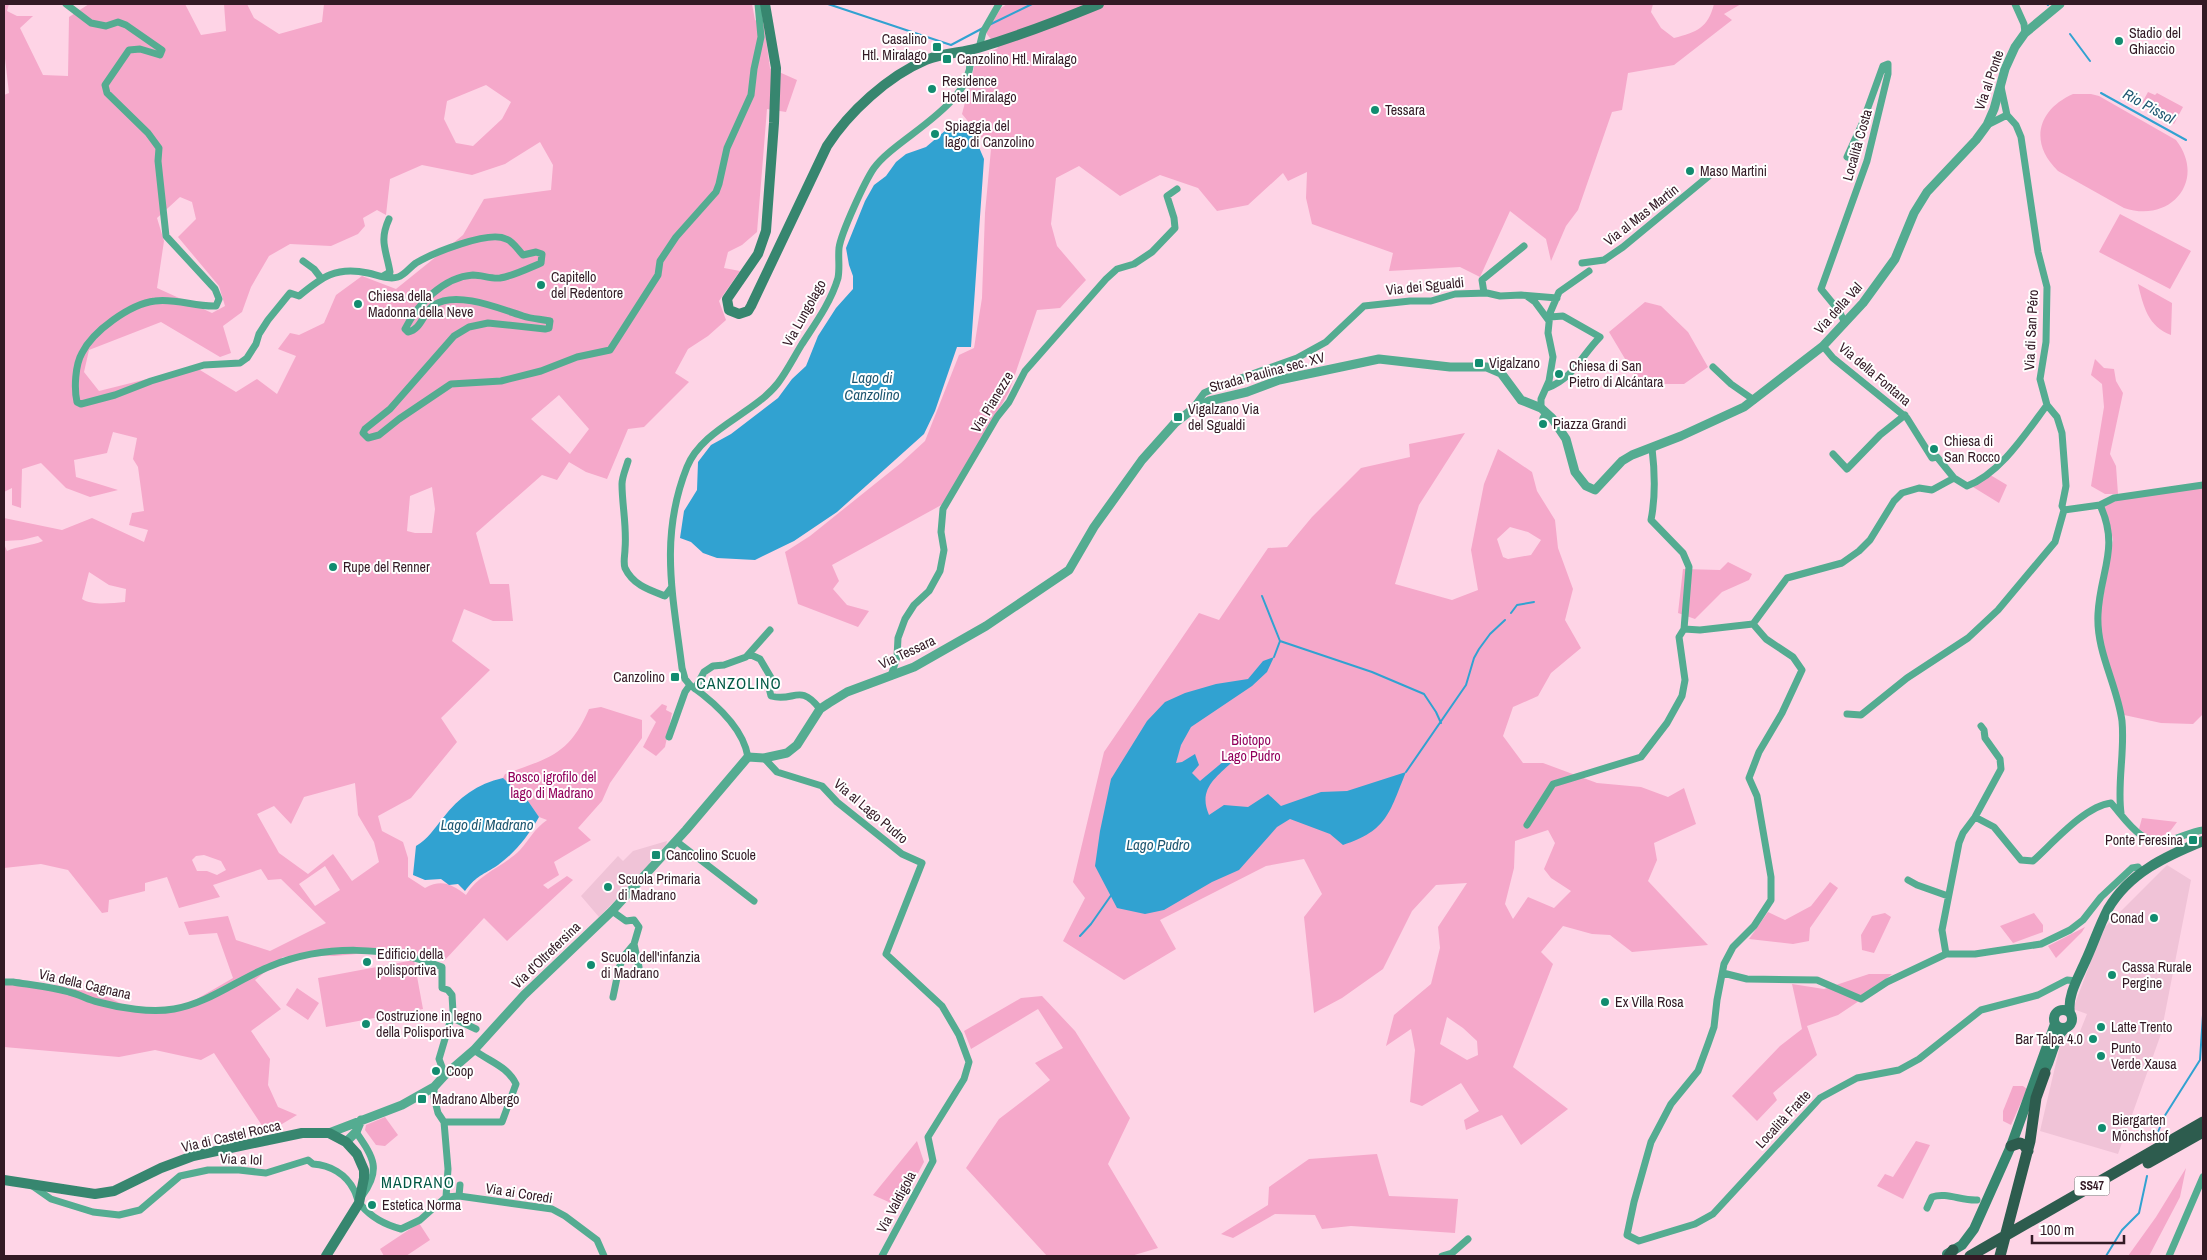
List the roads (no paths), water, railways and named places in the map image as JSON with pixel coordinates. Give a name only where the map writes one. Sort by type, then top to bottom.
[{"type":"highway","points":[[2000,1256],[2028,1152],[2036,1098],[2045,1073]]},
{"type":"highway","name":"SS47","points":[[1979,1255],[2203,1122]]},
{"type":"highway","name":"SS47","points":[[1979,1255],[2203,1132]]},
{"type":"highway","points":[[2011,1146],[2020,1143],[2024,1145],[2028,1152]]},
{"type":"main road","points":[[765,4],[776,68],[766,231],[758,254],[727,299],[729,310],[739,314],[748,311],[751,306],[827,146],[839,127],[860,105],[886,84],[925,60],[974,49],[1099,4]]},
{"type":"main road","points":[[2031,1095],[2045,1073],[2056,1040],[2060,1026],[2054,1016],[2075,986],[2109,909],[2126,886],[2142,872],[2164,858],[2203,841]]},
{"type":"main road","points":[[1949,1254],[1962,1245],[1974,1229],[2011,1146],[2060,1026],[2072,1022],[2070,1013],[2075,986]]},
{"type":"main road","points":[[2058,1012],[2063,1010],[2070,1013]]},
{"type":"main road","name":"Via di Castel Rocca","points":[[4,1180],[95,1194],[114,1191],[162,1168],[193,1156],[302,1133],[316,1132],[329,1134],[346,1142],[357,1154],[364,1170],[364,1186],[360,1201],[326,1256]]},
{"type":"street","points":[[66,4],[91,23],[106,26],[118,22],[126,25],[162,50],[160,55],[140,49],[129,50],[105,85],[107,94],[148,133],[159,148],[158,160],[166,236],[215,289],[219,299],[216,306],[154,300],[109,321],[82,352],[79,361],[77,402],[84,404],[115,396],[151,381],[204,365],[240,363],[247,358],[268,320],[290,293],[299,296],[321,278],[344,272],[366,272],[382,276],[401,276],[416,263],[430,256],[481,237],[494,236],[509,240],[523,255],[536,252],[542,254],[541,263],[500,278],[472,275],[455,280],[434,291],[405,329],[408,332],[417,328],[434,305],[447,301],[475,300],[523,316],[548,320],[551,323],[549,328],[488,323],[469,327],[454,336],[390,409],[365,430],[364,434],[368,438],[379,435],[451,384],[501,381],[541,371],[577,357],[610,350],[658,275],[660,261],[676,238],[716,192],[728,148],[751,95],[761,37],[758,4]]},
{"type":"street","name":"Via Lungolago","points":[[693,687],[685,679],[682,668],[671,588],[670,535],[687,466],[693,455],[706,440],[777,384],[832,294],[838,276],[839,246],[860,194],[874,168],[954,100],[966,78],[974,49],[999,4]]},
{"type":"street","points":[[2016,4],[2026,33]]},
{"type":"street","name":"Via al Ponte","points":[[1987,125],[2015,47],[2026,33],[2060,4]]},
{"type":"street","name":"Località Costa","points":[[1844,323],[1839,311],[1821,289],[1867,161],[1888,74],[1888,64],[1883,66],[1862,124],[1847,157]]},
{"type":"street","name":"Via di San Péro","points":[[1847,714],[1862,715],[1907,678],[1968,638],[1998,610],[2055,542],[2064,510],[2062,506],[2066,486],[2062,433],[2057,417],[2047,405],[2040,379],[2046,342],[2047,287],[2038,252],[2021,137],[2016,125],[2007,112],[2001,87]]},
{"type":"street","points":[[1994,109],[2007,112]]},
{"type":"street","points":[[1987,125],[2007,112]]},
{"type":"street","name":"Via della Val","points":[[1652,448],[1744,407],[1823,346],[1863,303],[1895,259],[1914,213],[1927,192],[1976,140],[1987,125]]},
{"type":"street","name":"Via al Mas Martin","points":[[1582,263],[1604,260],[1710,176]]},
{"type":"street","name":"Via Pianezze","points":[[891,676],[897,657],[898,638],[905,619],[914,605],[929,591],[940,571],[944,550],[941,532],[943,509],[960,478],[997,417],[1009,402],[1025,372],[1116,269],[1134,264],[1152,252],[1175,228],[1167,196],[1177,189]]},
{"type":"street","points":[[382,276],[390,272],[383,243],[384,229],[389,218]]},
{"type":"street","name":"Via dei Sgualdi","points":[[1484,293],[1482,280],[1524,246]]},
{"type":"street","points":[[303,261],[314,269],[321,278]]},
{"type":"street","points":[[1542,426],[1543,393],[1547,388],[1553,357],[1548,333],[1550,313],[1564,288],[1589,271]]},
{"type":"street","name":"Via dei Sgualdi","points":[[1193,409],[1204,393],[1297,358],[1326,342],[1364,306],[1410,301],[1431,301],[1455,294],[1484,293],[1500,296],[1521,295],[1557,298]]},
{"type":"street","points":[[1527,296],[1550,319]]},
{"type":"street","points":[[1547,388],[1558,384],[1568,377],[1600,337],[1563,316],[1550,319]]},
{"type":"street","name":"Via della Fontana","points":[[1823,346],[1833,358],[1905,415],[1932,458],[1940,460],[1954,478],[1966,486],[1975,483],[2012,453],[2047,405]]},
{"type":"street","name":"Strada Paulina sec. XV","points":[[1069,570],[1094,526],[1142,460],[1175,423],[1193,409],[1209,401],[1247,392],[1279,380],[1380,360],[1450,367],[1487,368],[1501,373],[1521,400],[1543,410],[1552,418],[1566,439],[1575,472],[1586,486],[1595,490],[1622,461],[1632,455],[1652,448]]},
{"type":"street","points":[[1713,367],[1731,384],[1754,400]]},
{"type":"street","points":[[1833,454],[1847,469],[1880,436],[1905,415]]},
{"type":"street","points":[[1527,825],[1553,784],[1641,757],[1656,738],[1682,696],[1685,680],[1679,637],[1684,629],[1690,567],[1683,554],[1651,520],[1655,503],[1656,481],[1652,448]]},
{"type":"street","points":[[628,461],[622,482],[626,569],[636,583],[665,596],[671,588]]},
{"type":"street","points":[[1684,629],[1700,630],[1753,624],[1787,578],[1842,563],[1859,551],[1870,540],[1894,501],[1902,493],[1919,488],[1932,490],[1954,478]]},
{"type":"street","points":[[2064,510],[2100,505],[2114,498],[2203,485]]},
{"type":"street","points":[[2100,505],[2108,522],[2110,542],[2098,614],[2100,650],[2116,692],[2122,724],[2119,800],[2121,814]]},
{"type":"street","name":"Via Tessara","points":[[748,758],[764,758],[787,753],[797,745],[820,709],[847,692],[914,667],[986,626],[1069,570]]},
{"type":"street","points":[[1753,624],[1766,639],[1793,657],[1802,670],[1782,713],[1759,752],[1749,778],[1757,796],[1771,877],[1771,900],[1754,926],[1733,947],[1724,964],[1722,973],[1747,978],[1817,980],[1861,999],[1887,982],[1946,954],[1975,954],[2041,944],[2070,930],[2083,920],[2106,892],[2132,868],[2138,867],[2142,872]]},
{"type":"street","points":[[669,737],[685,692],[693,687],[704,672],[713,666],[724,665],[749,654],[770,630]]},
{"type":"street","points":[[749,654],[760,659],[773,681],[768,684],[771,696],[805,695],[820,709]]},
{"type":"street","points":[[693,687],[736,728],[744,743],[748,758]]},
{"type":"street","points":[[1946,954],[1942,930],[1960,843],[1963,833],[1975,817],[2001,769],[2000,759],[1985,738],[1984,730],[1981,726]]},
{"type":"street","name":"Via d'Oltrefersina","points":[[329,1134],[402,1105],[434,1087],[474,1050],[485,1035],[524,995],[612,911],[748,758]]},
{"type":"street","name":"Via al Lago Pudro","points":[[764,758],[777,772],[822,786],[836,802],[902,854],[922,863],[886,954],[942,1006],[959,1035],[969,1062],[964,1079],[928,1138],[933,1161]]},
{"type":"street","points":[[1975,817],[1994,827],[2021,860],[2033,861],[2088,812],[2101,804],[2111,803],[2140,836],[2154,841],[2169,840],[2190,832],[2203,830]]},
{"type":"street","points":[[676,841],[754,902]]},
{"type":"street","points":[[1908,880],[1917,886],[1948,896]]},
{"type":"street","points":[[612,911],[626,921],[634,920],[639,924],[634,944],[624,956],[619,968],[613,997]]},
{"type":"street","points":[[634,944],[639,967]]},
{"type":"street","name":"Via della Cagnana","points":[[4,982],[71,992],[98,1002],[148,1010],[174,1009],[213,995],[271,965],[323,951],[374,950],[427,961],[442,967],[442,988],[448,990],[452,995],[453,1012]]},
{"type":"street","name":"Località Fratte","points":[[1722,973],[1716,1000],[1714,1027],[1698,1071],[1671,1104],[1651,1142],[1627,1235],[1639,1241],[1695,1224],[1713,1214],[1820,1098],[1856,1078],[1899,1070],[1919,1059],[1981,1010],[2038,995],[2067,980],[2072,979],[2075,986]]},
{"type":"street","points":[[453,1012],[457,1020],[476,1029]]},
{"type":"street","points":[[445,1075],[439,1059],[453,1012]]},
{"type":"street","points":[[444,1122],[502,1122],[516,1084],[511,1074],[505,1068],[474,1050]]},
{"type":"street","points":[[360,1201],[379,1220],[401,1229],[420,1220],[446,1197],[448,1169],[444,1122],[438,1113],[434,1087]]},
{"type":"street","points":[[346,1142],[356,1132],[361,1120]]},
{"type":"street","name":"Via di Castel Rocca","points":[[356,1132],[372,1155],[374,1164],[370,1186],[360,1201]]},
{"type":"street","name":"Via a Iol","points":[[30,1184],[51,1199],[93,1212],[119,1215],[140,1210],[180,1176],[208,1170],[266,1172],[308,1160],[313,1164],[325,1164],[341,1174],[355,1190],[360,1201]]},
{"type":"street","name":"Via Valdigola","points":[[882,1256],[933,1161]]},
{"type":"street","points":[[2169,1256],[2203,1177]]},
{"type":"street","points":[[459,1196],[460,1185]]},
{"type":"street","points":[[1927,1208],[1932,1197],[1940,1194],[1967,1201],[1977,1200]]},
{"type":"street","name":"Via ai Coredi","points":[[446,1197],[459,1196],[552,1209],[565,1216],[597,1240],[604,1256]]},
{"type":"street","points":[[1442,1256],[1452,1253],[1468,1239]]},
{"type":"water","name":"Lago di Canzolino","points":[[959,128],[972,131],[984,159],[971,347],[957,347],[935,411],[924,434],[837,512],[794,541],[755,560],[717,558],[703,553],[691,542],[680,538],[684,511],[697,490],[698,462],[711,445],[731,434],[778,398],[792,379],[806,366],[818,336],[836,308],[853,289],[853,276],[846,248],[865,201],[874,185],[886,176],[896,162],[906,154],[926,147],[946,130]]},
{"type":"water","name":"Lago Pudro","points":[[1274,657],[1267,672],[1252,686],[1191,727],[1181,745],[1176,763],[1182,762],[1195,754],[1199,765],[1192,773],[1200,781],[1224,761],[1231,763],[1214,779],[1207,792],[1206,806],[1209,815],[1224,805],[1248,807],[1268,794],[1281,806],[1321,792],[1347,791],[1406,772],[1385,818],[1369,833],[1343,845],[1330,834],[1290,819],[1277,827],[1239,870],[1212,882],[1164,910],[1145,914],[1117,908],[1095,866],[1100,831],[1111,779],[1147,721],[1165,702],[1185,693],[1216,684],[1248,679],[1263,661]]},
{"type":"water","name":"Lago di Madrano","points":[[503,778],[528,801],[539,817],[516,849],[498,865],[477,878],[465,891],[458,884],[449,885],[441,879],[425,880],[413,875],[416,846],[427,837],[449,810],[469,792]]},
{"type":"waterway","points":[[828,4],[951,45],[983,28]]},
{"type":"waterway","points":[[989,25],[1032,4]]},
{"type":"waterway","name":"Rio Pissol","points":[[2070,34],[2090,61]]},
{"type":"waterway","name":"Rio Pissol","points":[[2101,93],[2186,140]]},
{"type":"waterway","points":[[1262,596],[1280,641],[1274,657]]},
{"type":"waterway","points":[[1511,613],[1517,605],[1534,602]]},
{"type":"waterway","points":[[1406,772],[1466,685],[1474,658],[1479,649],[1490,634],[1505,620]]},
{"type":"waterway","points":[[1280,641],[1372,672],[1424,694],[1441,723]]},
{"type":"waterway","points":[[1080,936],[1112,894]]},
{"type":"waterway","points":[[2203,953],[2203,958]]},
{"type":"waterway","points":[[2154,1142],[2164,1117],[2200,1060],[2203,1015]]},
{"type":"waterway","points":[[2106,1256],[2122,1230],[2139,1213],[2147,1176]]},
{"type":"place","name":"Stadio del Ghiaccio","points":[[2119,41]]},
{"type":"place","name":"Casalino Htl. Miralago","points":[[937,47]]},
{"type":"place","name":"Canzolino Htl. Miralago","points":[[947,59]]},
{"type":"place","name":"Residence Hotel Miralago","points":[[932,89]]},
{"type":"place","name":"Tessara","points":[[1375,110]]},
{"type":"place","name":"Spiaggia del lago di Canzolino","points":[[935,134]]},
{"type":"place","name":"Maso Martini","points":[[1690,171]]},
{"type":"place","name":"Capitello del Redentore","points":[[541,285]]},
{"type":"place","name":"Chiesa della Madonna della Neve","points":[[358,304]]},
{"type":"place","name":"Vigalzano","points":[[1479,363]]},
{"type":"place","name":"Chiesa di San Pietro di Alcántara","points":[[1559,374]]},
{"type":"place","name":"Vigalzano Via del Sgualdi","points":[[1178,417]]},
{"type":"place","name":"Piazza Grandi","points":[[1543,424]]},
{"type":"place","name":"Chiesa di San Rocco","points":[[1934,449]]},
{"type":"place","name":"Rupe del Renner","points":[[333,567]]},
{"type":"place","name":"Canzolino","points":[[675,677]]},
{"type":"place","name":"Ponte Feresina","points":[[2193,840]]},
{"type":"place","name":"Cancolino Scuole","points":[[656,855]]},
{"type":"place","name":"Scuola Primaria di Madrano","points":[[608,887]]},
{"type":"place","name":"Conad","points":[[2154,918]]},
{"type":"place","name":"Edificio della polisportiva","points":[[367,962]]},
{"type":"place","name":"Scuola dell'infanzia di Madrano","points":[[591,965]]},
{"type":"place","name":"Cassa Rurale Pergine","points":[[2112,975]]},
{"type":"place","name":"Ex Villa Rosa","points":[[1605,1002]]},
{"type":"place","name":"Costruzione in legno della Polisportiva","points":[[366,1024]]},
{"type":"place","name":"Latte Trento","points":[[2101,1027]]},
{"type":"place","name":"Bar Talpa 4.0","points":[[2093,1039]]},
{"type":"place","name":"Punto Verde Xausa","points":[[2101,1056]]},
{"type":"place","name":"Coop","points":[[436,1071]]},
{"type":"place","name":"Madrano Albergo","points":[[422,1099]]},
{"type":"place","name":"Biergarten Mönchshof","points":[[2102,1128]]},
{"type":"place","name":"Estetica Norma","points":[[372,1205]]},
{"type":"district","name":"CANZOLINO","points":[[739,683]]},
{"type":"district","name":"MADRANO","points":[[418,1182]]},
{"type":"park label","name":"Biotopo Lago Pudro","points":[[1251,748]]},
{"type":"park label","name":"Bosco igrofilo del lago di Madrano","points":[[552,786]]}]
